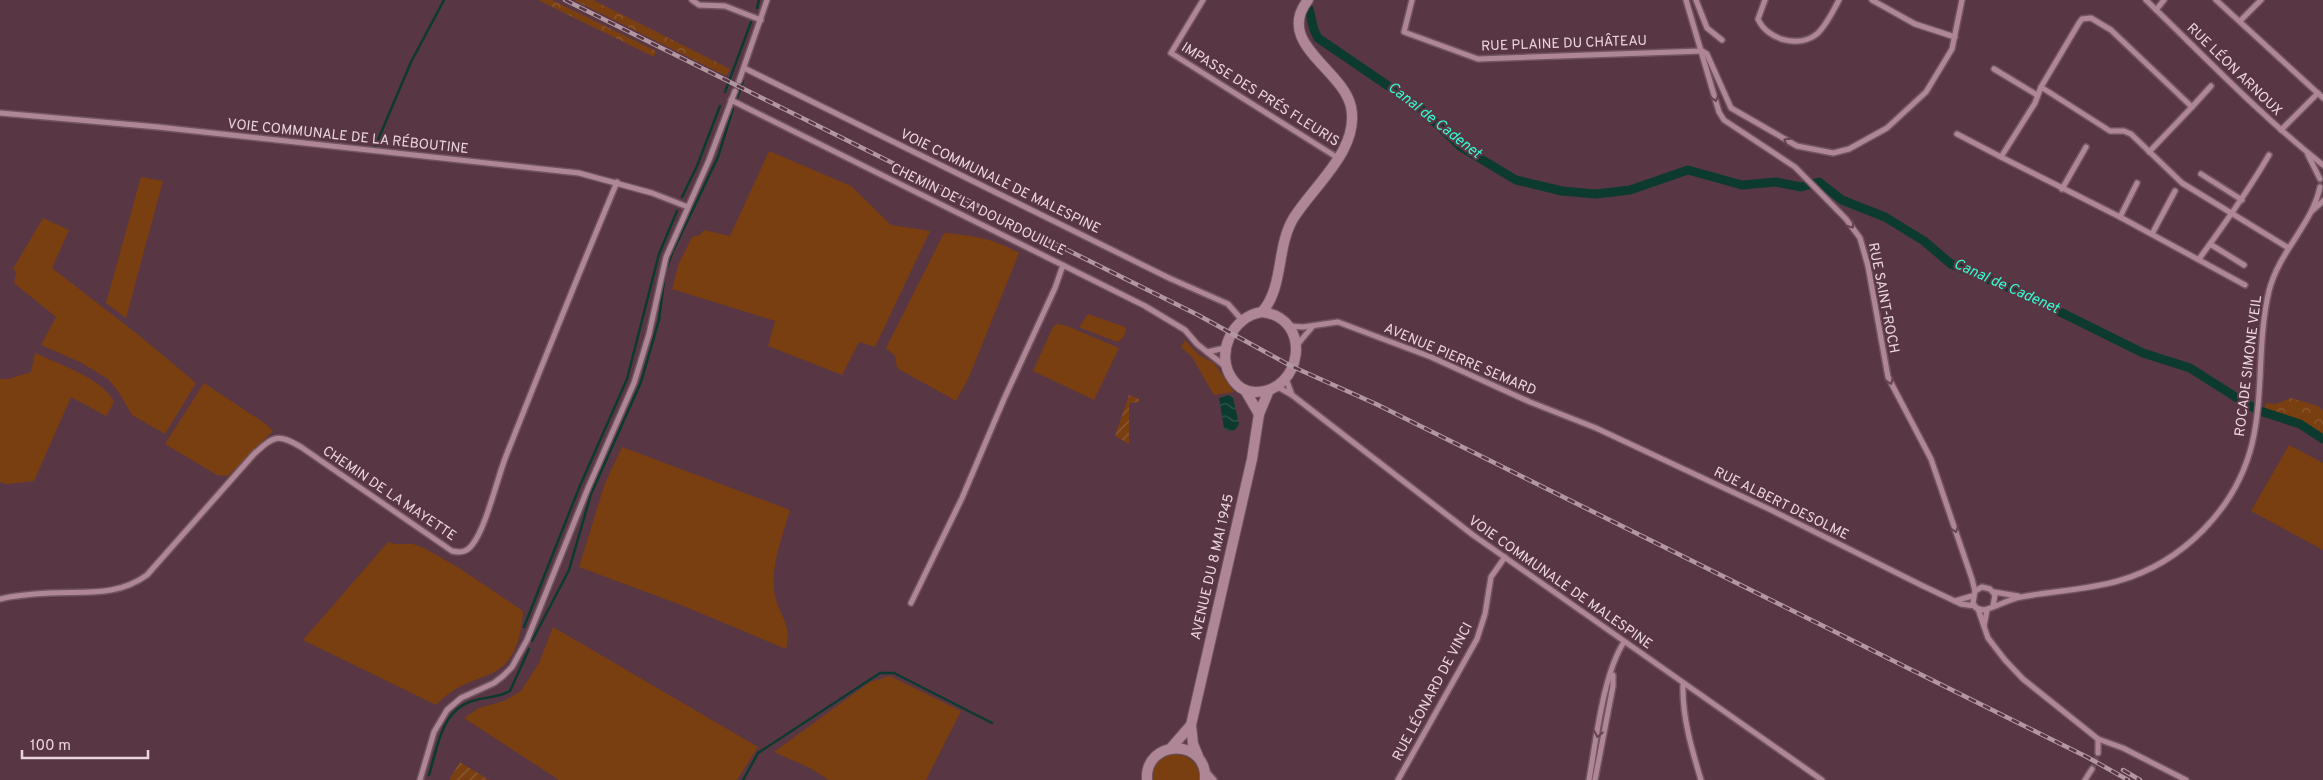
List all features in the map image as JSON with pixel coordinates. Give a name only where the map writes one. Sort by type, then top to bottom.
[{"type":"main road","points":[[1262,312],[1274,294],[1281,253],[1289,227],[1338,158],[1350,132],[1351,107],[1341,83],[1312,54],[1301,35],[1300,14],[1307,0]]},
{"type":"main road","points":[[1245,390],[1253,392],[1273,389],[1286,378],[1296,346],[1294,335],[1274,294]]},
{"type":"main road","points":[[1259,414],[1245,390],[1232,380],[1226,367],[1225,348],[1242,320],[1250,315],[1262,312],[1272,314],[1287,323]]},
{"type":"main road","name":"AVENUE DU 8 MAI 1945","points":[[1205,775],[1193,744],[1191,726],[1252,459],[1259,414],[1273,389]]},
{"type":"main road","name":"AVENUE DU 8 MAI 1945","points":[[1147,780],[1148,770],[1154,758],[1171,748],[1191,726]]},
{"type":"main road","points":[[1171,748],[1181,748],[1198,757]]},
{"type":"street","points":[[692,0],[699,5],[725,6],[761,20]]},
{"type":"street","points":[[725,0],[725,6]]},
{"type":"street","points":[[739,81],[767,0]]},
{"type":"street","name":"IMPASSE DES PRÉS FLEURIS","points":[[1203,0],[1170,53],[1338,158]]},
{"type":"street","name":"RUE PLAINE DU CHÂTEAU","points":[[1412,0],[1404,32],[1478,59],[1702,51]]},
{"type":"street","name":"RUE SAINT-ROCH","points":[[1686,0],[1719,112],[1724,120],[1786,160],[1851,224],[1864,249],[1888,377],[1931,459],[1972,579],[1973,594]]},
{"type":"street","points":[[1696,0],[1707,28],[1722,40]]},
{"type":"street","points":[[1765,0],[1758,19],[1761,25],[1775,37],[1789,41],[1810,39],[1819,32],[1839,0]]},
{"type":"street","points":[[1872,0],[1915,24],[1955,37]]},
{"type":"street","points":[[1702,51],[1707,54],[1732,108],[1796,146],[1833,153],[1849,149],[1887,128],[1926,92],[1952,49],[1962,0]]},
{"type":"street","name":"RUE LÉON ARNOUX","points":[[2146,0],[2281,130],[2308,155],[2323,165]]},
{"type":"street","points":[[2156,10],[2164,0]]},
{"type":"street","points":[[2216,0],[2323,98]]},
{"type":"street","points":[[2240,22],[2260,0]]},
{"type":"street","points":[[2001,157],[2035,103],[2041,87],[2082,20],[2090,18],[2111,30],[2192,107]]},
{"type":"street","name":"VOIE COMMUNALE DE MALESPINE","points":[[744,68],[1169,278],[1228,304],[1242,320]]},
{"type":"street","points":[[1994,69],[2037,95]]},
{"type":"street","points":[[2149,152],[2211,86]]},
{"type":"street","points":[[2041,87],[2110,131],[2124,131],[2131,134],[2182,183],[2287,247]]},
{"type":"street","points":[[420,780],[434,732],[446,710],[461,698],[494,683],[503,676],[512,667],[527,640],[588,488],[634,383],[649,334],[666,257],[709,160],[735,91]]},
{"type":"street","points":[[2281,130],[2318,93]]},
{"type":"street","name":"CHEMIN DE LA DOURDOUILLE","points":[[732,100],[1165,317],[1185,330],[1197,344],[1226,367]]},
{"type":"street","name":"VOIE COMMUNALE DE LA RÉBOUTINE","points":[[0,113],[158,127],[579,173],[652,192],[688,207]]},
{"type":"street","points":[[1957,134],[2120,217],[2245,285]]},
{"type":"street","points":[[2062,189],[2086,147]]},
{"type":"street","points":[[2199,259],[2231,212],[2242,200],[2269,155]]},
{"type":"street","name":"RUE LÉON ARNOUX","points":[[2308,155],[2320,179]]},
{"type":"street","points":[[2201,174],[2242,200]]},
{"type":"street","points":[[2320,179],[2323,174]]},
{"type":"street","name":"ROCADE SIMONE VEIL","points":[[1993,606],[2020,597],[2097,586],[2118,581],[2152,568],[2181,550],[2206,528],[2225,504],[2248,455],[2255,427],[2268,298],[2276,270],[2287,247],[2311,212],[2322,188],[2320,179]]},
{"type":"street","name":"CHEMIN DE LA MAYETTE","points":[[0,599],[51,593],[109,592],[137,583],[153,568],[254,454],[276,437],[284,437],[301,447],[445,547],[461,553],[467,550],[473,544],[481,528],[500,471],[617,182]]},
{"type":"street","points":[[2120,217],[2137,183]]},
{"type":"street","points":[[2152,234],[2175,191]]},
{"type":"street","name":"ROCADE SIMONE VEIL","points":[[2311,212],[2323,201]]},
{"type":"street","points":[[2210,244],[2244,265]]},
{"type":"street","points":[[911,604],[962,498],[1004,399],[1056,288],[1063,265]]},
{"type":"street","name":"AVENUE PIERRE SEMARD","points":[[1287,323],[1313,326],[1319,323],[1338,322],[1351,326],[1431,357],[1530,402],[1596,428]]},
{"type":"street","points":[[1296,346],[1313,326]]},
{"type":"street","points":[[1207,352],[1225,348]]},
{"type":"street","points":[[1286,378],[1292,396]]},
{"type":"street","name":"VOIE COMMUNALE DE MALESPINE","points":[[1273,389],[1292,396],[1458,524],[1684,685],[1822,780]]},
{"type":"street","name":"RUE ALBERT DESOLME","points":[[1596,428],[1764,507],[1955,601],[1976,608]]},
{"type":"street","name":"RUE LÉONARD DE VINCI","points":[[1398,780],[1477,639],[1491,577],[1505,558]]},
{"type":"street","points":[[1955,601],[1973,594],[1982,587],[1994,592],[1996,599],[1993,606],[1987,610],[1976,608]]},
{"type":"street","name":"ROCADE SIMONE VEIL","points":[[1994,592],[2020,597]]},
{"type":"street","points":[[1973,594],[1984,629],[1995,648],[2023,679],[2098,739],[2123,748],[2186,780]]},
{"type":"street","points":[[1984,629],[1987,610]]},
{"type":"street","points":[[1589,780],[1608,686],[1615,659],[1624,642]]},
{"type":"street","points":[[1595,780],[1613,686],[1613,670]]},
{"type":"street","points":[[1684,685],[1683,702],[1686,720],[1701,780]]},
{"type":"street","points":[[2098,739],[2098,753]]},
{"type":"street","points":[[2085,780],[2092,769]]},
{"type":"street","points":[[1205,775],[1214,780]]},
{"type":"green space","points":[[538,0],[552,0],[656,51],[654,57]]},
{"type":"green space","points":[[574,0],[593,0],[730,69],[726,76]]},
{"type":"green space","points":[[769,151],[851,186],[891,225],[930,231],[875,347],[859,342],[842,375],[768,346],[775,321],[672,289],[679,263],[692,237],[700,235],[704,230],[730,236]]},
{"type":"green space","points":[[141,177],[163,181],[126,318],[106,303]]},
{"type":"green space","points":[[43,218],[69,230],[52,268],[141,337],[196,383],[165,434],[132,415],[118,391],[108,379],[80,362],[41,345],[56,317],[14,283],[16,272],[13,269]]},
{"type":"green space","points":[[944,233],[983,238],[1019,253],[969,377],[956,401],[897,368],[895,356],[886,348]]},
{"type":"green space","points":[[1088,314],[1125,327],[1126,331],[1122,339],[1117,342],[1079,327]]},
{"type":"green space","points":[[1057,324],[1067,326],[1119,348],[1094,400],[1033,371],[1053,327]]},
{"type":"green space","points":[[1185,340],[1199,355],[1214,363],[1234,392],[1214,395],[1192,357],[1181,347]]},
{"type":"green space","points":[[35,353],[91,379],[109,394],[114,402],[106,416],[71,397],[34,481],[7,484],[0,482],[0,379],[8,379],[31,372]]},
{"type":"green space","points":[[204,383],[266,424],[273,431],[228,476],[217,475],[165,444]]},
{"type":"green space","points":[[1129,395],[1139,399],[1139,402],[1129,403],[1129,444],[1115,436]]},
{"type":"green space","points":[[2291,398],[2318,406],[2323,411],[2323,435],[2289,419],[2264,411],[2266,403],[2276,404]]},
{"type":"green space","points":[[2289,445],[2323,463],[2323,550],[2251,511]]},
{"type":"green space","points":[[622,447],[790,510],[774,570],[776,599],[788,632],[786,649],[681,605],[579,567],[605,483]]},
{"type":"green space","points":[[388,542],[413,544],[424,548],[459,568],[523,611],[519,637],[512,654],[503,666],[451,692],[436,705],[303,640]]},
{"type":"green space","points":[[553,627],[758,747],[737,780],[559,780],[464,718],[479,708],[504,701],[521,691],[539,663]]},
{"type":"green space","points":[[890,676],[961,711],[926,780],[829,780],[810,768],[774,752],[870,682]]},
{"type":"green space","points":[[1172,754],[1178,754],[1192,761],[1198,769],[1200,780],[1152,780],[1153,771],[1157,763]]},
{"type":"green space","points":[[460,762],[489,780],[449,780]]},
{"type":"water","points":[[1229,395],[1233,398],[1239,424],[1235,430],[1228,431],[1224,428],[1219,398]]},
{"type":"waterway","points":[[375,147],[411,62],[444,0]]},
{"type":"waterway","points":[[757,8],[759,0]]},
{"type":"waterway","name":"Canal de Cadenet","points":[[1309,9],[1318,38],[1419,107],[1461,147],[1516,180],[1562,191],[1596,194],[1630,190],[1688,170],[1742,185],[1776,182],[1801,187],[1819,182],[1842,200],[1885,217],[1924,241],[1951,264],[2024,294],[2143,353],[2190,368],[2245,403],[2260,411],[2300,424],[2323,439]]},
{"type":"waterway","points":[[725,92],[751,22]]},
{"type":"waterway","points":[[737,98],[743,81]]},
{"type":"waterway","points":[[682,197],[697,166],[720,106]]},
{"type":"waterway","points":[[532,641],[569,570],[591,494],[641,382],[659,320],[665,273],[672,253],[718,157],[733,109]]},
{"type":"waterway","points":[[524,627],[579,488],[627,379],[659,254],[677,211]]},
{"type":"waterway","points":[[429,775],[443,730],[455,711],[464,704],[502,695],[510,691],[529,649]]},
{"type":"waterway","points":[[743,780],[758,753],[880,673],[894,673],[992,723]]},
{"type":"tunnel","points":[[735,91],[739,81]]},
{"type":"tunnel","points":[[2092,769],[2098,753]]},
{"type":"railway","points":[[565,0],[1198,315],[1291,366],[1376,404],[2087,757],[2128,780]]},
{"type":"railway","points":[[2123,770],[2140,780]]}]
